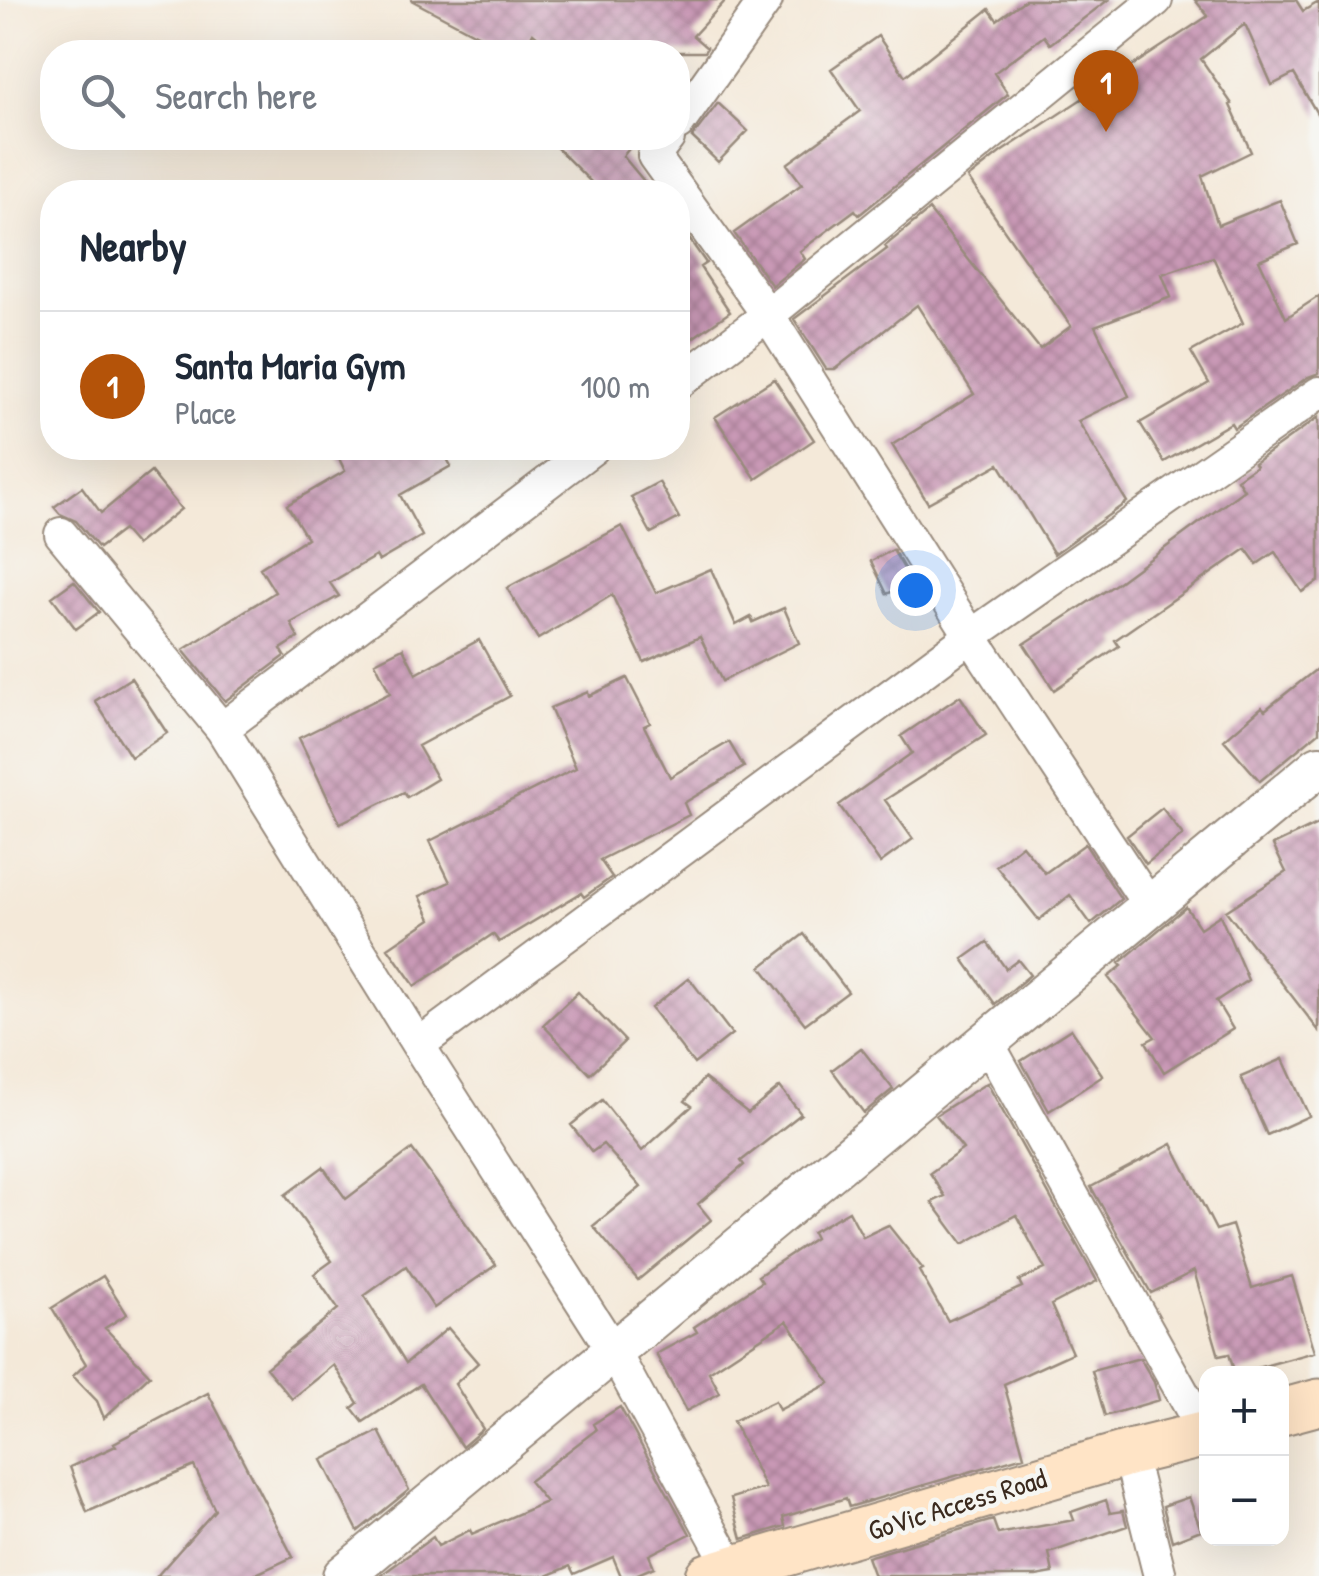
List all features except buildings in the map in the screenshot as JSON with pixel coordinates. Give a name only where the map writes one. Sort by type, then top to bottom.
[{"type":"main road","points":[[1289,1410],[1319,1402]]},
{"type":"main road","name":"GoVic Access Road","points":[[720,1573],[1199,1436]]},
{"type":"street","points":[[690,107],[766,0]]},
{"type":"street","points":[[690,374],[1156,0]]},
{"type":"street","points":[[659,150],[654,156],[671,180]]},
{"type":"street","points":[[690,206],[768,315],[971,636],[1150,905]]},
{"type":"street","points":[[418,1044],[971,636],[1319,392]]},
{"type":"street","points":[[222,729],[576,460]]},
{"type":"street","points":[[61,534],[222,729],[614,1352],[720,1573]]},
{"type":"street","points":[[343,1576],[1319,766]]},
{"type":"street","points":[[986,1040],[1199,1421]]},
{"type":"street","points":[[1129,1453],[1160,1576]]},
{"type":"place","name":"Santa Maria Gym","points":[[1106,132]]}]
